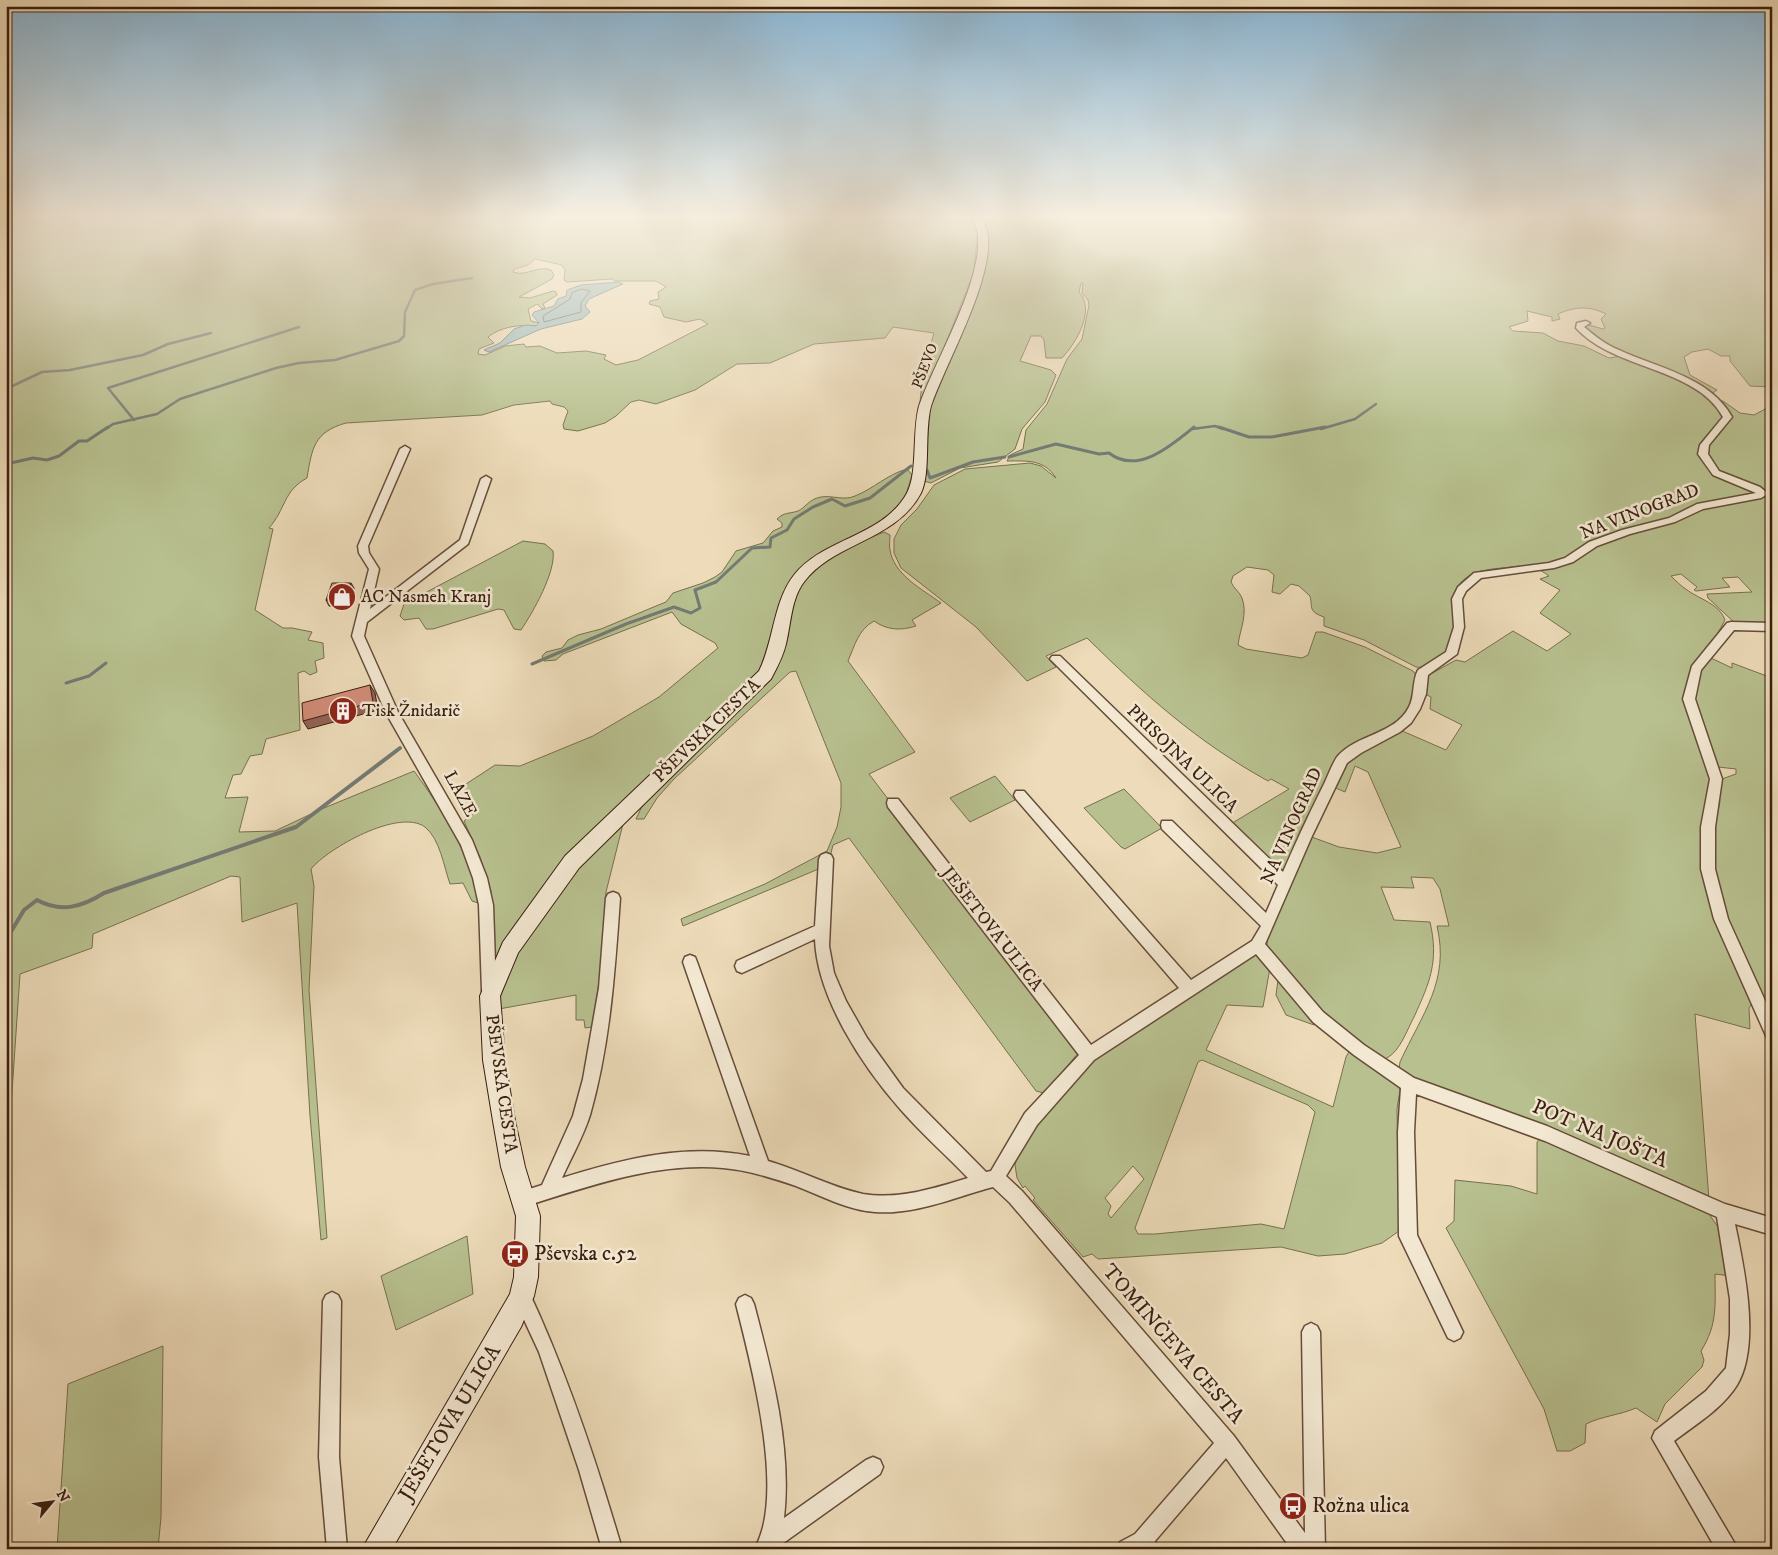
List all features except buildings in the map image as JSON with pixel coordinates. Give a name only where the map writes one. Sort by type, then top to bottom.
[{"type":"street","name":"PŠEVO","points":[[889,524],[906,506],[916,490],[922,420],[973,289]]},
{"type":"street","name":"NA VINOGRAD","points":[[1267,923],[1335,770],[1351,752],[1391,732],[1410,716],[1419,704],[1422,694],[1422,673],[1452,654],[1459,627],[1457,599],[1462,589],[1471,579],[1478,575],[1492,572],[1550,566],[1569,560],[1600,542],[1672,520],[1700,506],[1762,495],[1757,489],[1721,477],[1706,462],[1703,454],[1705,445],[1728,417],[1725,409],[1709,396],[1678,377],[1605,346],[1580,328],[1580,325],[1586,323]]},
{"type":"street","name":"LAZE","points":[[405,449],[363,546],[364,553],[374,570],[358,636],[392,713],[467,844],[480,878],[486,905],[490,996]]},
{"type":"street","points":[[360,622],[464,542],[486,479]]},
{"type":"street","name":"PŠEVSKA CESTA","points":[[522,1296],[526,1277],[528,1216],[504,1121],[494,1060],[490,996],[510,948],[572,862],[765,675],[779,642],[791,592],[805,572],[829,554],[889,524]]},
{"type":"street","points":[[1772,628],[1731,626],[1696,669],[1689,699],[1716,779],[1708,827],[1708,869],[1722,919],[1772,1033]]},
{"type":"street","name":"PRISOJNA ULICA","points":[[1056,659],[1285,883]]},
{"type":"street","points":[[1020,795],[1188,988]]},
{"type":"street","name":"JEŠETOVA ULICA","points":[[893,803],[1089,1055]]},
{"type":"street","points":[[523,1199],[638,1165],[722,1160],[794,1178],[835,1195],[856,1201],[884,1205],[933,1198],[989,1179],[1031,1119],[1089,1055],[1188,988],[1257,945],[1265,932],[1267,923],[1167,825]]},
{"type":"street","name":"TOMINČEVA CESTA","points":[[826,859],[822,944],[827,973],[848,1018],[907,1105],[989,1179],[1016,1197],[1226,1443],[1304,1549]]},
{"type":"street","points":[[547,1192],[581,1116],[592,1079],[606,988],[613,898]]},
{"type":"street","points":[[742,966],[823,929]]},
{"type":"street","name":"POT NA JOŠTA","points":[[1257,945],[1318,1017],[1359,1050],[1409,1084],[1547,1134],[1724,1212],[1772,1226]]},
{"type":"street","points":[[690,962],[763,1169]]},
{"type":"street","points":[[1409,1084],[1406,1132],[1408,1236],[1454,1332]]},
{"type":"street","points":[[1724,1212],[1740,1296],[1740,1332],[1734,1372],[1718,1392],[1662,1438],[1728,1549]]},
{"type":"street","points":[[522,1296],[548,1350],[589,1470],[612,1549]]},
{"type":"street","name":"JEŠETOVA ULICA","points":[[376,1549],[512,1318],[522,1296]]},
{"type":"street","points":[[332,1301],[329,1457],[337,1549]]},
{"type":"street","points":[[745,1304],[762,1371],[778,1498],[768,1544]]},
{"type":"street","points":[[1312,1332],[1315,1549]]},
{"type":"street","points":[[1139,1546],[1226,1443]]},
{"type":"street","points":[[768,1544],[873,1467]]},
{"type":"green space","points":[[6,289],[534,289],[519,297],[530,298],[553,291],[557,295],[543,304],[545,308],[542,309],[537,304],[528,309],[531,321],[539,323],[536,326],[523,325],[498,331],[488,337],[494,343],[479,349],[478,354],[485,355],[505,346],[524,344],[526,347],[540,346],[557,353],[586,351],[606,355],[604,359],[616,365],[638,360],[708,324],[700,319],[686,322],[664,317],[660,307],[649,304],[650,301],[659,299],[658,292],[663,289],[967,289],[923,401],[920,402],[923,375],[931,353],[929,350],[934,333],[893,327],[885,338],[814,344],[770,363],[737,364],[695,390],[656,404],[639,400],[631,402],[605,423],[578,431],[564,429],[563,425],[568,411],[564,407],[552,404],[550,401],[514,405],[482,415],[346,423],[327,431],[316,443],[307,478],[293,489],[269,528],[273,529],[255,610],[283,628],[312,632],[308,640],[323,643],[324,658],[315,661],[317,672],[310,675],[304,671],[298,673],[300,730],[266,739],[262,754],[250,756],[241,774],[233,775],[225,798],[248,797],[239,832],[275,831],[324,808],[414,771],[454,833],[470,868],[478,903],[472,901],[463,883],[450,884],[441,854],[430,832],[425,827],[413,822],[382,826],[365,833],[332,851],[311,869],[314,886],[309,990],[327,1238],[321,1240],[310,1116],[297,903],[242,922],[240,877],[231,876],[93,934],[92,948],[20,974],[6,1181]]},
{"type":"green space","points":[[976,289],[1080,289],[1079,292],[1084,299],[1085,317],[1073,344],[1062,358],[1046,358],[1044,340],[1041,336],[1031,336],[1020,361],[1051,370],[1056,375],[1045,402],[1022,429],[1015,449],[998,462],[960,468],[931,483],[924,481],[922,477],[923,441],[926,423],[930,406]]},
{"type":"green space","points":[[1082,289],[1772,289],[1772,387],[1750,386],[1730,361],[1730,356],[1721,356],[1708,349],[1692,352],[1684,357],[1690,375],[1717,390],[1710,395],[1673,373],[1621,354],[1590,336],[1583,327],[1589,325],[1605,328],[1601,319],[1606,314],[1594,310],[1583,308],[1571,310],[1558,314],[1560,319],[1552,321],[1552,317],[1527,311],[1528,321],[1509,327],[1513,331],[1543,333],[1558,341],[1584,346],[1609,358],[1621,356],[1656,368],[1708,397],[1722,408],[1726,415],[1702,447],[1703,462],[1713,472],[1716,472],[1705,455],[1710,441],[1730,417],[1727,409],[1718,401],[1723,401],[1740,413],[1754,415],[1767,408],[1772,416],[1772,624],[1735,623],[1708,598],[1707,594],[1752,592],[1738,577],[1722,578],[1730,587],[1696,591],[1694,590],[1697,587],[1681,574],[1671,576],[1687,590],[1719,610],[1725,620],[1714,640],[1692,668],[1686,687],[1687,704],[1711,775],[1704,831],[1715,833],[1713,811],[1718,812],[1720,801],[1717,799],[1719,780],[1736,774],[1736,769],[1718,767],[1708,750],[1696,711],[1694,693],[1698,675],[1711,658],[1732,668],[1732,663],[1772,678],[1772,1019],[1766,1007],[1753,1002],[1749,1008],[1750,1029],[1695,1014],[1709,1200],[1552,1131],[1437,1091],[1404,1076],[1399,1069],[1400,1062],[1432,997],[1437,981],[1440,964],[1440,946],[1437,926],[1449,926],[1440,889],[1433,878],[1411,877],[1414,888],[1381,887],[1394,920],[1430,922],[1434,948],[1431,971],[1420,1004],[1406,1034],[1396,1050],[1387,1058],[1382,1059],[1376,1056],[1339,1030],[1301,990],[1267,945],[1269,927],[1309,836],[1339,847],[1377,853],[1401,847],[1368,772],[1355,766],[1345,792],[1331,786],[1346,761],[1400,730],[1446,750],[1462,725],[1430,709],[1431,697],[1425,694],[1427,676],[1456,660],[1465,662],[1513,631],[1547,651],[1571,634],[1540,613],[1560,590],[1540,579],[1549,576],[1532,567],[1522,566],[1477,573],[1462,581],[1456,592],[1453,635],[1448,649],[1434,663],[1416,667],[1364,640],[1324,626],[1324,617],[1313,611],[1310,596],[1299,586],[1291,584],[1280,594],[1272,592],[1274,575],[1268,570],[1247,567],[1233,576],[1231,582],[1244,604],[1243,622],[1238,645],[1246,649],[1302,658],[1308,655],[1316,632],[1323,632],[1365,647],[1413,671],[1420,686],[1418,699],[1408,712],[1394,724],[1336,762],[1283,874],[1279,874],[1229,825],[1289,789],[1271,779],[1268,781],[1242,766],[1172,716],[1087,638],[1046,656],[1056,667],[1027,681],[976,627],[901,568],[894,553],[894,539],[901,525],[917,509],[934,485],[965,469],[1030,463],[1041,466],[1056,478],[1046,467],[1035,462],[1007,461],[1010,455],[1023,449],[1026,430],[1047,404],[1067,359],[1082,339],[1089,305],[1088,300],[1082,293]]},
{"type":"green space","points":[[907,469],[912,475],[904,501],[885,522],[807,565],[761,669],[627,808],[606,892],[602,963],[592,1027],[585,1028],[584,1020],[576,1020],[576,995],[499,1009],[497,1003],[491,891],[480,857],[464,821],[479,809],[460,788],[495,765],[520,766],[593,736],[659,697],[718,648],[715,643],[681,624],[672,612],[563,654],[556,660],[544,661],[542,656],[546,652],[562,648],[568,640],[578,635],[601,629],[666,602],[673,593],[715,577],[722,572],[736,551],[763,543],[773,531],[782,527],[782,523],[777,519],[782,515],[798,511],[817,498],[847,498],[855,496],[893,474]]},
{"type":"green space","points":[[884,532],[890,535],[890,550],[897,567],[910,581],[941,603],[912,620],[916,626],[910,628],[889,628],[874,621],[864,629],[855,644],[848,661],[915,752],[869,774],[1080,1051],[1044,1093],[1036,1091],[849,838],[833,845],[828,865],[683,926],[681,919],[765,884],[827,851],[837,827],[841,807],[841,783],[796,671],[790,672],[674,779],[657,798],[644,819],[636,819],[645,800],[759,689],[785,639],[788,637],[788,632],[786,632],[792,605],[797,590],[804,579],[835,554]]},
{"type":"green space","points":[[523,541],[545,544],[553,551],[553,560],[543,592],[521,630],[514,629],[504,610],[498,609],[433,629],[426,629],[419,618],[404,620],[400,616],[404,604]]},
{"type":"green space","points":[[995,776],[1015,800],[970,822],[950,798]]},
{"type":"green space","points":[[1124,789],[1162,828],[1125,849],[1084,808]]},
{"type":"green space","points":[[1255,954],[1263,957],[1270,968],[1263,1007],[1227,1005],[1206,1050],[1333,1107],[1346,1057],[1351,1048],[1396,1082],[1400,1090],[1397,1109],[1399,1231],[1382,1243],[1345,1254],[1318,1256],[1281,1247],[1098,1259],[1092,1254],[1083,1257],[1033,1200],[1035,1198],[1025,1186],[1023,1188],[1017,1178],[1015,1165],[1018,1154],[1034,1123],[1096,1056]],"holes":[[[1202,1060],[1308,1105],[1315,1112],[1284,1229],[1261,1224],[1138,1234],[1135,1228],[1198,1062]],[[1133,1166],[1144,1179],[1111,1218],[1108,1214],[1111,1206],[1105,1198]]]},
{"type":"green space","points":[[1278,980],[1315,1019],[1314,1025],[1286,1015],[1276,995]]},
{"type":"green space","points":[[1542,1136],[1707,1211],[1718,1227],[1731,1276],[1715,1274],[1713,1323],[1701,1351],[1704,1360],[1702,1367],[1665,1404],[1657,1422],[1636,1408],[1598,1419],[1586,1424],[1585,1443],[1570,1451],[1557,1451],[1544,1409],[1446,1228],[1454,1221],[1455,1180],[1511,1186],[1537,1194],[1537,1142]]},
{"type":"green space","points":[[467,1236],[473,1294],[396,1330],[381,1276]]},
{"type":"green space","points":[[163,1346],[161,1517],[158,1549],[57,1549],[68,1384]]},
{"type":"water","points":[[613,289],[589,299],[585,306],[590,312],[582,319],[541,329],[489,352],[484,350],[500,343],[514,329],[526,325],[536,326],[539,323],[532,315],[534,312],[554,306],[558,299],[566,296],[567,290]]},
{"type":"waterway","points":[[133,419],[157,414],[180,399],[276,368],[299,363],[335,360],[399,341],[404,336],[405,312],[415,290],[419,289]]},
{"type":"waterway","points":[[133,419],[108,388],[299,327]]},
{"type":"waterway","points":[[6,389],[42,372],[70,370],[143,355],[168,344],[211,333]]},
{"type":"waterway","points":[[1321,429],[1355,419],[1376,404]]},
{"type":"waterway","points":[[106,429],[113,424],[133,419]]},
{"type":"waterway","points":[[1192,429],[1215,426],[1223,429]]},
{"type":"waterway","points":[[6,464],[33,458],[47,460],[59,456],[79,441],[87,441],[108,427]]},
{"type":"waterway","points":[[1009,457],[1056,444],[1099,454],[1109,453],[1120,459],[1131,461],[1153,455],[1175,442],[1194,427]]},
{"type":"waterway","points":[[1219,427],[1249,437],[1272,437],[1325,427]]},
{"type":"waterway","points":[[927,470],[930,478],[973,462],[1005,457]]},
{"type":"waterway","points":[[532,664],[626,624],[674,607],[691,613],[700,608],[695,590],[716,582],[752,548],[770,547],[771,538],[787,530],[794,519],[813,507],[832,499],[845,506],[870,498],[911,466]]},
{"type":"waterway","points":[[66,683],[89,676],[106,663]]},
{"type":"waterway","points":[[6,940],[24,910],[37,900],[54,906],[71,907],[79,905],[104,893],[296,827],[400,748]]},
{"type":"place","name":"AC Nasmeh Kranj","points":[[342,597]]},
{"type":"place","name":"Tisk Žnidarič","points":[[343,711]]},
{"type":"place","name":"Pševska c.52","points":[[515,1254]]},
{"type":"place","name":"Rožna ulica","points":[[1293,1506]]}]
